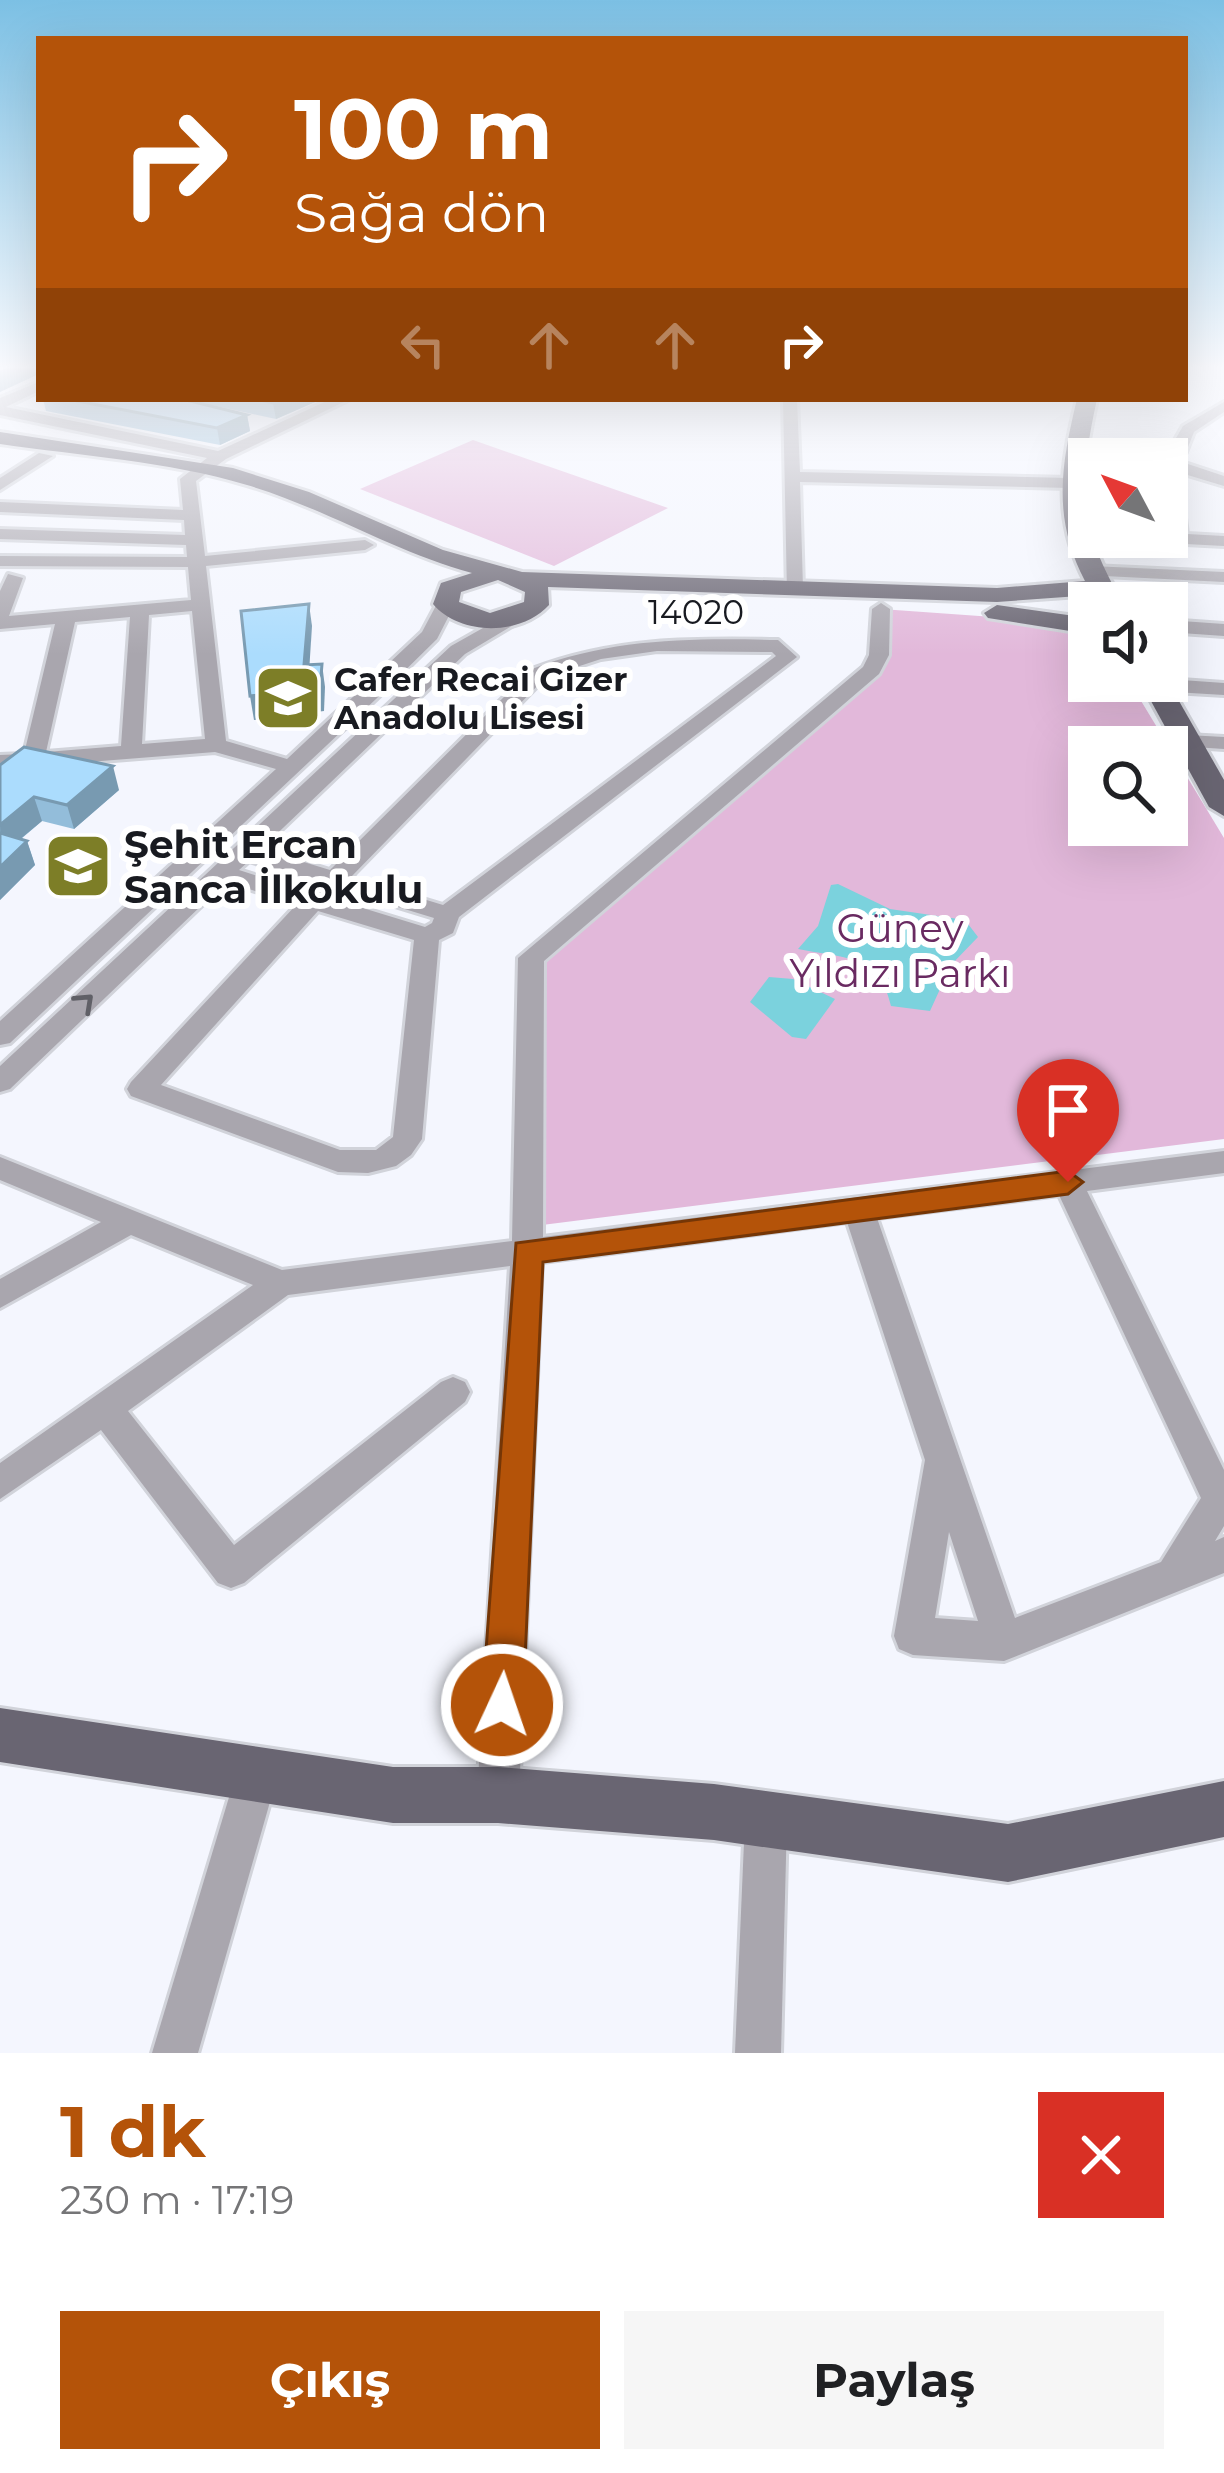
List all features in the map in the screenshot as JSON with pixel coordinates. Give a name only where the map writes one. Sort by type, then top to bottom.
[{"type":"main road","points":[[194,463],[262,482],[490,575],[794,590],[998,595],[1068,590]]},
{"type":"main road","points":[[198,463],[277,506],[404,563],[464,617],[646,601],[1013,614],[1068,623]]},
{"type":"main road","points":[[445,600],[460,581],[490,575]]},
{"type":"main road","points":[[519,615],[540,598],[524,579]]},
{"type":"main road","points":[[1188,743],[1224,808]]},
{"type":"main road","points":[[0,1735],[393,1795],[498,1796],[766,1819],[1008,1852],[1224,1809]]},
{"type":"street","points":[[0,485],[34,463]]},
{"type":"street","points":[[198,463],[191,514],[216,745]]},
{"type":"street","points":[[792,463],[794,590]]},
{"type":"street","points":[[1188,470],[1224,481]]},
{"type":"street","points":[[792,477],[1068,483]]},
{"type":"street","points":[[0,507],[191,514]]},
{"type":"street","points":[[0,534],[193,540]]},
{"type":"street","points":[[1188,539],[1224,541]]},
{"type":"street","points":[[200,605],[66,620],[0,620],[7,578],[196,570],[365,545]]},
{"type":"street","points":[[0,561],[196,570]]},
{"type":"street","points":[[1162,582],[1224,577]]},
{"type":"street","points":[[0,1036],[430,635],[445,600]]},
{"type":"street","points":[[498,1796],[527,1252],[531,958],[872,670],[879,655],[881,609]]},
{"type":"street","points":[[131,752],[140,613]]},
{"type":"street","points":[[0,1082],[458,650],[519,615]]},
{"type":"street","points":[[33,760],[66,620]]},
{"type":"street","points":[[1188,627],[1224,630]]},
{"type":"street","name":"14020","points":[[336,879],[539,673],[588,652],[643,643],[778,646],[788,657],[447,914]]},
{"type":"street","points":[[1188,686],[1224,689]]},
{"type":"street","points":[[1188,741],[1224,743]]},
{"type":"street","points":[[0,762],[216,745],[292,767]]},
{"type":"street","points":[[222,873],[427,936],[445,927],[447,914],[244,852]]},
{"type":"street","points":[[336,879],[141,1089],[338,1161],[369,1164],[398,1154],[406,1139],[427,936]]},
{"type":"street","points":[[0,1483],[281,1283],[1224,1162]]},
{"type":"street","points":[[0,1168],[281,1283]]},
{"type":"street","points":[[1068,1182],[1222,1501],[1174,1575]]},
{"type":"street","points":[[858,1209],[1004,1642]]},
{"type":"street","points":[[0,1295],[129,1221]]},
{"type":"street","points":[[105,1409],[232,1570],[454,1392]]},
{"type":"street","points":[[942,1461],[913,1636],[1004,1642],[1224,1556]]},
{"type":"street","points":[[176,2053],[257,1774]]},
{"type":"street","points":[[758,2053],[766,1819]]},
{"type":"green space","points":[[420,463],[538,463],[668,508],[554,566],[360,489]]},
{"type":"green space","name":"Güney Yıldızı Parkı","points":[[881,609],[1062,622],[1068,624],[1068,702],[1142,702],[1156,726],[1068,726],[1068,846],[1188,846],[1188,779],[1224,838],[1224,1139],[542,1225],[531,958],[867,683]]},
{"type":"water","points":[[831,885],[890,909],[965,920],[978,937],[951,965],[930,1011],[891,1006],[878,976],[857,961],[798,949],[818,926]]},
{"type":"water","points":[[769,977],[793,979],[835,999],[806,1039],[792,1037],[750,1002]]},
{"type":"building","points":[[309,604],[304,665],[322,664],[320,688],[250,696],[241,611]]},
{"type":"building","points":[[24,747],[113,766],[67,805],[34,797],[0,825],[0,765]]},
{"type":"building","points":[[0,833],[27,841],[0,867]]},
{"type":"place","name":"Cafer Recai Gizer Anadolu Lisesi","points":[[288,698]]},
{"type":"place","name":"Şehit Ercan Sanca İlkokulu","points":[[78,866]]},
{"type":"route","points":[[502,1705],[527,1252],[1068,1182]]}]
